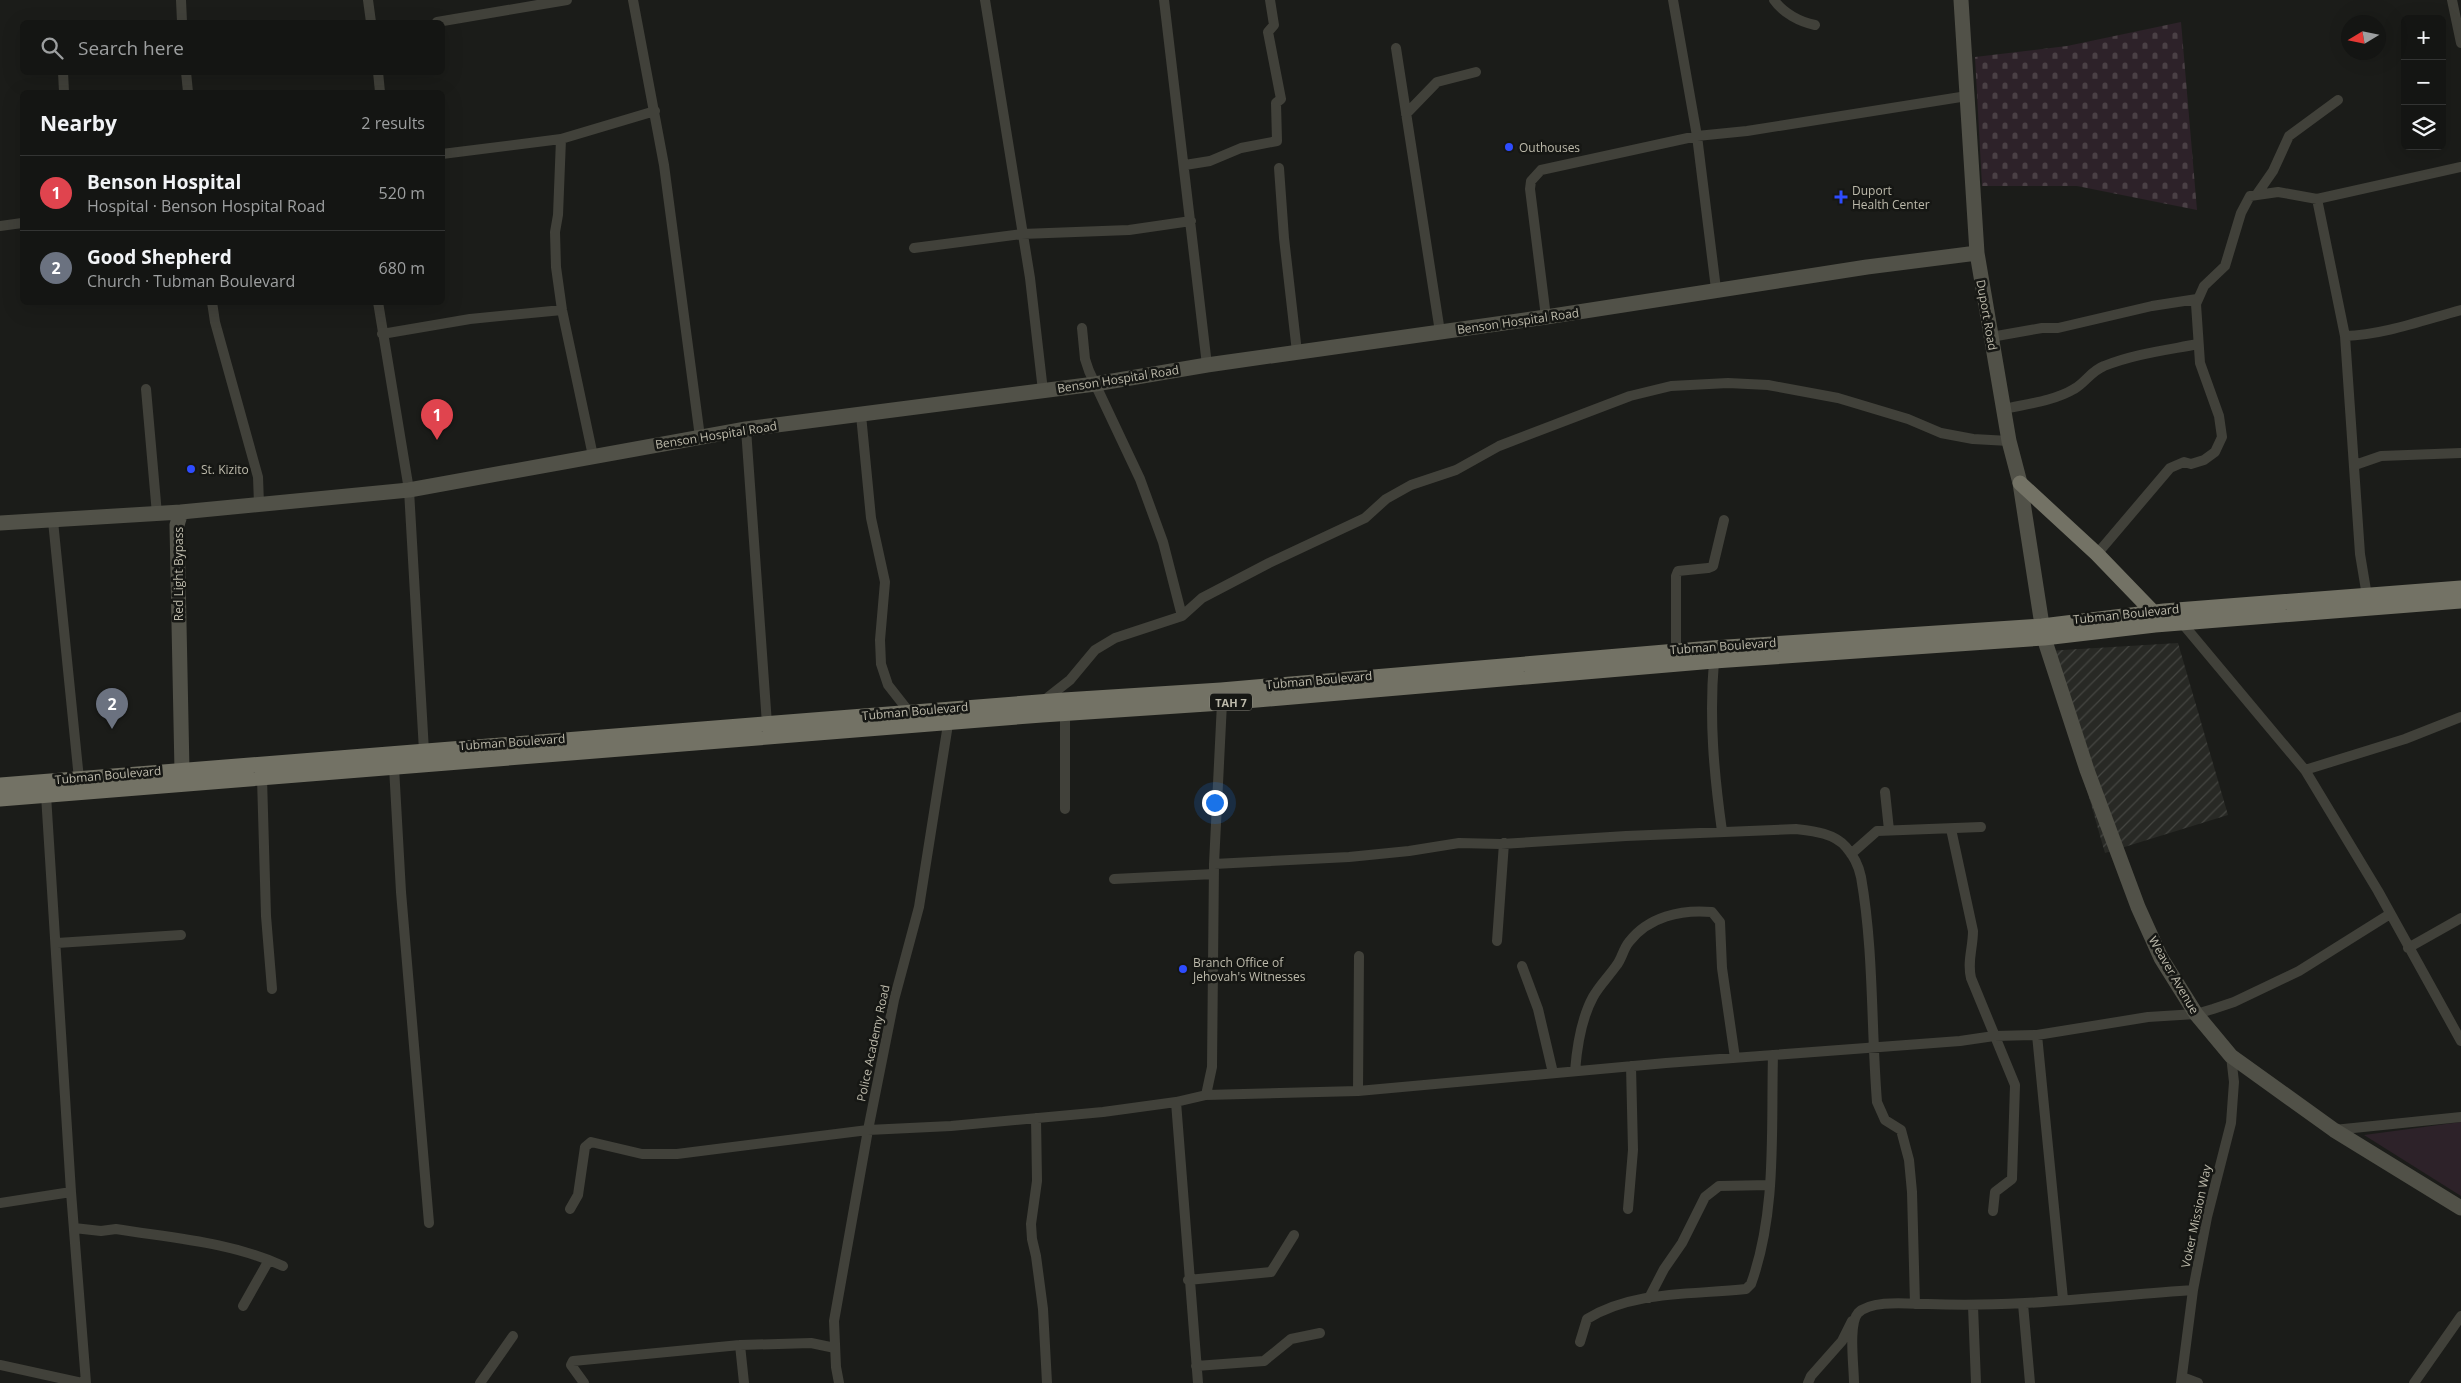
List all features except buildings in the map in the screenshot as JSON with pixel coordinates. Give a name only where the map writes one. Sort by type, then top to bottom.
[{"type":"highway","points":[[2020,483],[2097,554],[2153,612]]},
{"type":"highway","name":"Tubman Boulevard","points":[[0,785],[910,714],[949,716],[1065,714],[1222,703],[2043,632],[2153,612],[2461,588]]},
{"type":"highway","name":"Tubman Boulevard","points":[[0,799],[394,767],[949,716],[1041,702],[1231,689],[1676,652],[2182,623],[2461,601]]},
{"type":"street","points":[[181,0],[182,20]]},
{"type":"street","points":[[368,0],[371,20]]},
{"type":"street","points":[[445,21],[567,0]]},
{"type":"street","points":[[633,0],[655,111],[700,437]]},
{"type":"street","points":[[985,0],[1022,234],[1043,391]]},
{"type":"street","points":[[1164,0],[1185,165],[1207,365]]},
{"type":"street","points":[[1185,165],[1210,161],[1241,148],[1277,141],[1276,103],[1281,99],[1268,32],[1274,25],[1270,0]]},
{"type":"street","points":[[1673,0],[1697,136],[1716,289]]},
{"type":"street","points":[[1774,0],[1782,9],[1804,23],[1815,25]]},
{"type":"street","name":"Duport Road","points":[[1961,0],[1976,253],[2009,441],[2020,483],[2043,632]]},
{"type":"street","points":[[2452,0],[2461,43]]},
{"type":"street","points":[[1396,48],[1440,332]]},
{"type":"street","points":[[1406,114],[1437,82],[1476,72]]},
{"type":"street","points":[[64,75],[64,90]]},
{"type":"street","points":[[186,75],[188,90]]},
{"type":"street","points":[[378,75],[380,90]]},
{"type":"street","points":[[1546,317],[1530,189],[1531,181],[1535,174],[1554,165],[1600,158],[1697,136],[1747,131],[1968,96]]},
{"type":"street","points":[[2258,194],[2273,171],[2288,136],[2338,100]]},
{"type":"street","points":[[445,154],[560,139],[655,111]]},
{"type":"street","points":[[560,139],[558,215],[555,232],[556,266],[562,310],[593,456]]},
{"type":"street","points":[[1279,168],[1284,238],[1297,352]]},
{"type":"street","points":[[2097,554],[2170,468],[2184,462],[2191,464],[2204,460],[2215,452],[2222,437],[2222,428],[2200,363],[2197,298],[2204,286],[2225,266],[2241,213],[2250,196],[2278,192],[2317,199],[2461,168]]},
{"type":"street","points":[[2317,199],[2344,322],[2360,554],[2367,596]]},
{"type":"street","points":[[914,248],[1022,234],[1129,230],[1191,221]]},
{"type":"street","points":[[0,226],[20,223]]},
{"type":"street","name":"Benson Hospital Road","points":[[259,504],[409,490],[746,429],[1095,384],[1207,365],[1546,317],[1716,289],[1976,253]]},
{"type":"street","points":[[1991,337],[2042,328],[2058,328],[2152,306],[2197,298]]},
{"type":"street","points":[[212,305],[215,322],[258,477],[259,504]]},
{"type":"street","points":[[378,305],[409,490],[424,751]]},
{"type":"street","points":[[382,334],[470,319],[562,310]]},
{"type":"street","points":[[2345,336],[2379,333],[2461,310]]},
{"type":"street","points":[[1082,328],[1085,359],[1144,488],[1164,542],[1182,616]]},
{"type":"street","points":[[2004,409],[2065,394],[2076,388],[2091,373],[2104,366],[2142,355],[2198,344]]},
{"type":"street","points":[[1041,702],[1070,680],[1095,650],[1115,638],[1182,616],[1202,598],[1269,563],[1365,518],[1386,500],[1412,485],[1456,470],[1499,446],[1630,396],[1672,386],[1728,383],[1768,385],[1838,398],[1908,419],[1941,433],[1973,439],[2009,441]]},
{"type":"street","points":[[146,389],[157,514]]},
{"type":"street","points":[[861,415],[871,518],[886,582],[880,640],[881,664],[888,685],[910,714]]},
{"type":"street","points":[[746,429],[767,724]]},
{"type":"street","points":[[2355,465],[2380,456],[2461,453]]},
{"type":"street","name":"Red Light Bypass","points":[[182,771],[176,525],[181,512],[259,504]]},
{"type":"street","points":[[0,524],[181,512]]},
{"type":"street","points":[[1676,652],[1676,576],[1678,572],[1713,566],[1721,542],[1724,520]]},
{"type":"street","points":[[52,521],[79,779]]},
{"type":"street","points":[[2182,623],[2305,770],[2390,914],[2461,1041]]},
{"type":"street","name":"Weaver Avenue","points":[[2043,632],[2087,770],[2138,907],[2161,958],[2196,1014],[2231,1056],[2334,1130],[2461,1208]]},
{"type":"street","points":[[1714,661],[1710,702],[1711,734],[1722,831]]},
{"type":"street","points":[[1206,1095],[1212,1067],[1214,869],[1222,703]]},
{"type":"street","points":[[1065,714],[1065,809]]},
{"type":"street","name":"Police Academy Road","points":[[839,1383],[834,1321],[868,1130],[894,1000],[919,907],[949,716]]},
{"type":"street","points":[[2305,770],[2406,738],[2461,717]]},
{"type":"street","points":[[394,767],[401,892],[429,1223]]},
{"type":"street","points":[[262,778],[266,916],[272,989]]},
{"type":"street","points":[[1885,792],[1889,830]]},
{"type":"street","points":[[46,795],[71,1192],[86,1383]]},
{"type":"street","points":[[1851,854],[1872,833],[1889,830],[1980,828]]},
{"type":"street","points":[[1114,879],[1409,852],[1459,843],[1504,844],[1722,831],[1796,829],[1817,832],[1842,843],[1851,854],[1861,876],[1870,963],[1877,1102],[1885,1120],[1901,1130],[1909,1160],[1912,1192],[1915,1304]]},
{"type":"street","points":[[1951,829],[1973,931],[1973,947],[1968,966],[1975,991],[2016,1085],[2012,1179],[1995,1192],[1993,1211]]},
{"type":"street","points":[[1497,941],[1504,844]]},
{"type":"street","points":[[1575,1071],[1577,1050],[1585,1016],[1594,996],[1621,959],[1628,943],[1654,921],[1666,916],[1692,912],[1712,912],[1720,922],[1722,968],[1735,1058]]},
{"type":"street","points":[[570,1209],[578,1195],[585,1147],[591,1142],[642,1154],[676,1154],[868,1130],[1036,1118],[1176,1102],[1206,1095],[1358,1091],[1994,1036],[2037,1035],[2148,1017],[2196,1014],[2234,1002],[2299,971],[2390,914]]},
{"type":"street","points":[[2408,948],[2461,918]]},
{"type":"street","points":[[56,943],[181,935]]},
{"type":"street","points":[[1358,1091],[1359,956]]},
{"type":"street","points":[[1522,966],[1538,1009],[1553,1073]]},
{"type":"street","points":[[2037,1035],[2063,1299]]},
{"type":"street","points":[[1580,1342],[1587,1319],[1599,1311],[1649,1298],[1734,1291],[1746,1289],[1751,1284],[1764,1239],[1769,1185],[1773,1055]]},
{"type":"street","name":"Voker Mission Way","points":[[2182,1380],[2193,1290],[2214,1184],[2231,1123],[2234,1082],[2231,1056]]},
{"type":"street","points":[[1628,1209],[1632,1150],[1631,1066]]},
{"type":"street","points":[[1176,1102],[1188,1280],[1198,1383]]},
{"type":"street","points":[[2334,1130],[2461,1117]]},
{"type":"street","points":[[1036,1118],[1037,1181],[1032,1217],[1032,1238],[1043,1309],[1047,1383]]},
{"type":"street","points":[[1649,1298],[1664,1269],[1682,1243],[1705,1198],[1714,1188],[1719,1186],[1769,1185]]},
{"type":"street","points":[[0,1203],[71,1192]]},
{"type":"street","points":[[74,1228],[101,1231],[116,1229],[218,1245],[283,1266]]},
{"type":"street","points":[[1188,1280],[1271,1272],[1294,1235]]},
{"type":"street","points":[[243,1306],[269,1260]]},
{"type":"street","points":[[1808,1383],[1811,1376],[1842,1341],[1859,1312],[1873,1306],[2023,1304],[2063,1299],[2193,1290]]},
{"type":"street","points":[[2023,1304],[2030,1383]]},
{"type":"street","points":[[1973,1306],[1976,1383]]},
{"type":"street","points":[[2414,1383],[2461,1316]]},
{"type":"street","points":[[1852,1321],[1854,1383]]},
{"type":"street","points":[[1196,1366],[1264,1361],[1291,1339],[1320,1333]]},
{"type":"street","points":[[480,1383],[513,1336]]},
{"type":"street","points":[[584,1383],[573,1370],[571,1365],[573,1361],[740,1345],[811,1343],[835,1348]]},
{"type":"street","points":[[740,1345],[744,1383]]},
{"type":"street","points":[[0,1364],[82,1383]]},
{"type":"street","points":[[2182,1380],[2198,1383]]},
{"type":"shaded area","points":[[2178,643],[2228,815],[2105,853],[2047,651]]},
{"type":"green space","points":[[2181,22],[2197,210],[2077,186],[1982,186],[1975,57],[2067,46]]},
{"type":"green space","points":[[2461,1122],[2461,1196],[2364,1135]]},
{"type":"place","name":"Outhouses","points":[[1509,147]]},
{"type":"place","name":"Duport Health Center","points":[[1841,197]]},
{"type":"place","name":"Benson Hospital","points":[[437,440]]},
{"type":"place","name":"St. Kizito","points":[[191,469]]},
{"type":"place","name":"Good Shepherd","points":[[112,729]]},
{"type":"place","name":"Branch Office of Jehovah's Witnesses","points":[[1183,969]]}]
